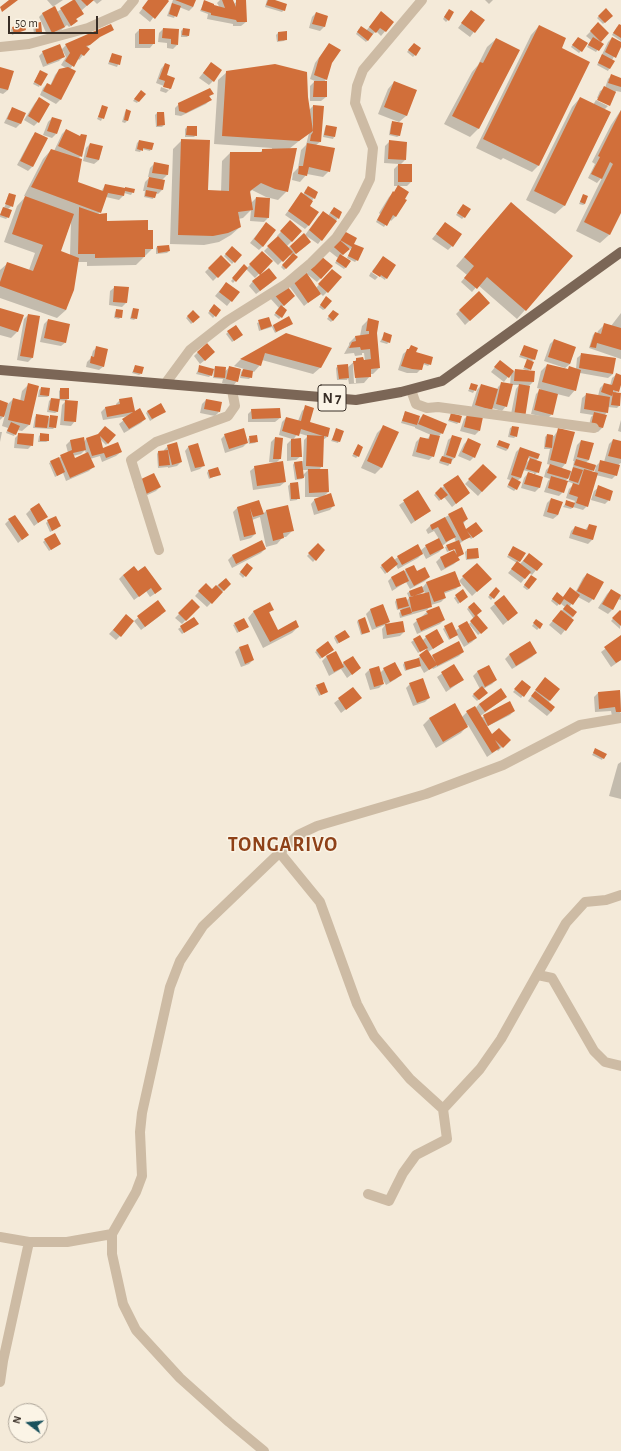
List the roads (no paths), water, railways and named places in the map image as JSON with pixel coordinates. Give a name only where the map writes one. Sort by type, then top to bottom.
[{"type":"main road","name":"N 7","points":[[0,370],[356,400],[411,390],[442,381],[621,252]]},
{"type":"street","points":[[0,47],[29,44],[88,28],[124,12],[134,0]]},
{"type":"street","points":[[165,384],[190,350],[227,322],[286,284],[310,263],[336,238],[355,210],[370,179],[373,148],[355,103],[357,86],[363,70],[422,0]]},
{"type":"street","points":[[159,550],[131,460],[156,442],[228,416],[234,406],[232,390]]},
{"type":"street","points":[[411,390],[416,404],[427,408],[438,407],[594,428]]},
{"type":"street","points":[[264,1451],[180,1378],[136,1330],[123,1304],[112,1254],[112,1234],[136,1192],[142,1176],[140,1132],[142,1112],[170,987],[180,961],[203,926],[298,835],[317,826],[426,794],[503,765],[580,726],[621,718]]},
{"type":"street","points":[[280,853],[320,902],[357,1004],[374,1036],[410,1079],[443,1109],[446,1139],[416,1155],[403,1173],[389,1201],[368,1194]]},
{"type":"street","points":[[443,1109],[480,1069],[501,1039],[566,923],[585,902],[606,900],[621,896]]},
{"type":"street","points":[[538,975],[552,978],[594,1051],[605,1062],[621,1066]]},
{"type":"street","points":[[0,1237],[29,1242],[66,1242],[112,1234]]},
{"type":"street","points":[[0,1382],[3,1361],[29,1242]]},
{"type":"district","name":"TONGARIVO","points":[[283,845]]}]
